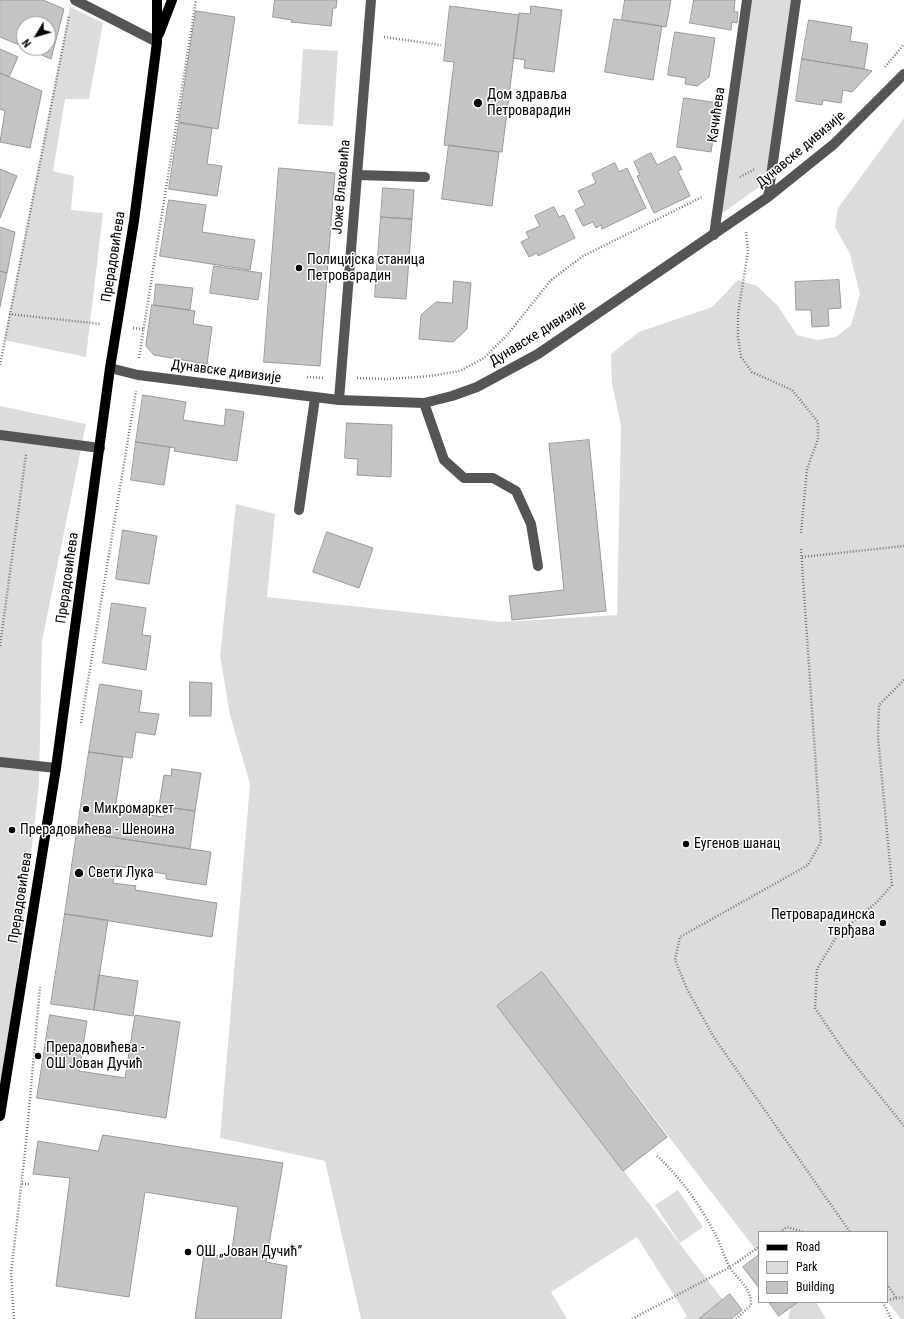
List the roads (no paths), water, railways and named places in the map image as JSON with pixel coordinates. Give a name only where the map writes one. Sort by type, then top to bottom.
[{"type":"main road","name":"Прерадовићева","points":[[0,1116],[56,768],[110,368],[134,221],[157,42],[157,0]]},
{"type":"main road","name":"Прерадовићева","points":[[157,42],[172,0]]},
{"type":"street","name":"Јоже Влаховића","points":[[339,400],[358,175],[367,34],[371,0]]},
{"type":"street","name":"Качићева","points":[[714,235],[747,0]]},
{"type":"street","points":[[768,197],[796,0]]},
{"type":"street","points":[[78,1],[157,42]]},
{"type":"street","name":"Дунавске дивизије","points":[[110,368],[138,375],[339,400],[424,403],[452,396],[477,387],[538,354],[768,197],[834,144],[904,74]]},
{"type":"street","points":[[358,175],[425,177]]},
{"type":"street","points":[[299,510],[315,398]]},
{"type":"street","points":[[424,403],[444,460],[464,478],[493,478],[516,491],[531,524],[538,566]]},
{"type":"street","points":[[0,435],[100,448]]},
{"type":"street","points":[[0,762],[56,768]]},
{"type":"place","name":"Дом здравља Петроварадин","points":[[478,103]]},
{"type":"place","name":"Полицијска станица Петроварадин","points":[[299,268]]},
{"type":"place","name":"Микромаркет","points":[[86,809]]},
{"type":"place","name":"Прерадовићева - Шеноина","points":[[12,830]]},
{"type":"place","name":"Еугенов шанац","points":[[686,844]]},
{"type":"place","name":"Свети Лука","points":[[79,873]]},
{"type":"place","name":"Петроварадинска тврђава","points":[[883,923]]},
{"type":"place","name":"Прерадовићева - ОШ Јован Дучић","points":[[38,1056]]},
{"type":"place","name":"ОШ „Јован Дучић”","points":[[188,1252]]}]
